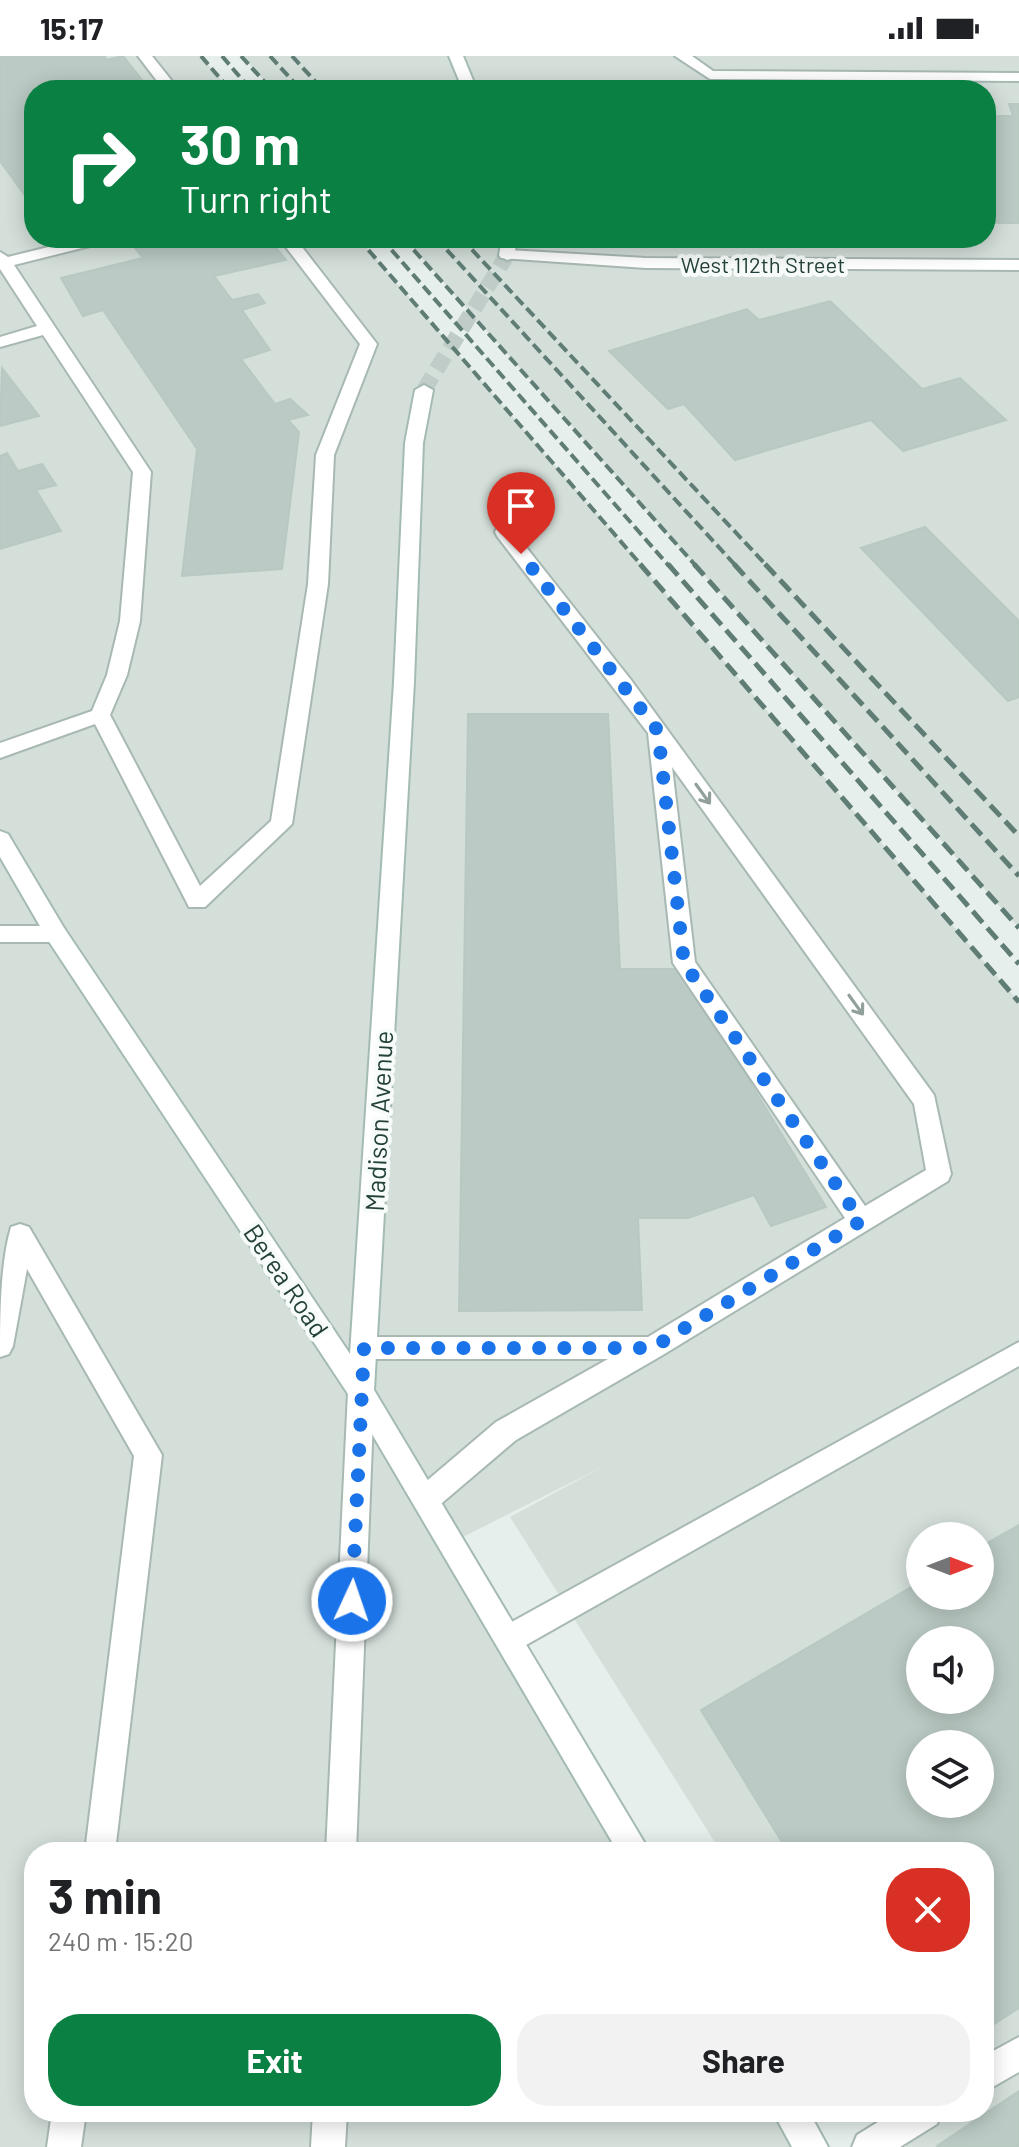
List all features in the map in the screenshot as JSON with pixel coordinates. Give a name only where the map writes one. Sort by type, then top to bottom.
[{"type":"main road","points":[[145,56],[164,80]]},
{"type":"main road","points":[[456,56],[466,80]]},
{"type":"main road","points":[[682,56],[710,75],[1019,77]]},
{"type":"main road","points":[[0,751],[100,715],[117,675],[130,621],[142,472],[1,261],[59,248]]},
{"type":"main road","points":[[100,715],[197,901],[281,824],[318,584],[325,455],[369,344],[295,248]]},
{"type":"main road","name":"West 112th Street","points":[[518,248],[646,263],[1019,265]]},
{"type":"main road","points":[[0,342],[47,328]]},
{"type":"main road","name":"Madison Avenue","points":[[341,1842],[361,1392],[403,698],[414,443],[424,390]]},
{"type":"main road","points":[[426,1499],[506,1431],[652,1348],[939,1174],[926,1102],[658,731],[504,532]]},
{"type":"main road","points":[[658,731],[684,963],[861,1221]]},
{"type":"main road","name":"Berea Road","points":[[0,839],[56,934],[361,1392],[629,1842]]},
{"type":"main road","points":[[0,934],[56,934]]},
{"type":"main road","points":[[0,1346],[20,1234],[148,1455],[101,1842]]},
{"type":"main road","points":[[364,1348],[652,1348]]},
{"type":"main road","points":[[509,1639],[1019,1353]]},
{"type":"main road","points":[[994,2069],[1019,2053]]},
{"type":"main road","points":[[64,2147],[68,2122]]},
{"type":"main road","points":[[328,2147],[329,2122]]},
{"type":"main road","points":[[796,2122],[811,2147]]},
{"type":"main road","points":[[869,2147],[909,2122]]},
{"type":"shaded area","points":[[0,56],[201,56],[221,80],[24,80],[24,248],[367,248],[1019,1002],[1019,2147],[906,2147],[890,2122],[994,2122],[994,1842],[715,1842],[510,1517],[604,1466],[451,1543],[629,1842],[24,1842],[24,2122],[796,2122],[811,2147],[0,2147]]},
{"type":"shaded area","points":[[242,56],[1019,56],[1019,928],[413,248],[996,248],[996,80],[264,80]]},
{"type":"building","points":[[0,56],[104,56],[107,60],[123,56],[142,80],[24,80],[24,194],[0,161]]},
{"type":"building","points":[[1009,104],[1019,104],[1019,223],[996,223],[996,116],[1013,116]]},
{"type":"building","points":[[135,248],[276,248],[286,260],[214,276],[232,300],[258,294],[265,303],[242,310],[270,350],[241,359],[275,404],[290,399],[308,415],[288,420],[299,432],[282,569],[182,576],[197,449],[103,310],[83,316],[61,278],[143,258]]},
{"type":"building","points":[[830,301],[922,389],[960,378],[1006,420],[903,451],[871,420],[735,460],[684,404],[668,409],[609,351],[747,309],[759,320]]},
{"type":"building","points":[[2,368],[39,416],[0,426]]},
{"type":"building","points":[[7,453],[18,471],[42,464],[56,485],[36,490],[61,531],[0,549],[0,456]]},
{"type":"building","points":[[925,527],[1019,621],[1019,697],[1008,701],[861,548]]},
{"type":"building","points":[[468,714],[608,714],[620,969],[681,969],[826,1207],[771,1226],[754,1195],[688,1218],[638,1218],[642,1310],[459,1311]]},
{"type":"building","points":[[1019,1525],[1019,2008],[994,2024],[994,1842],[782,1842],[701,1710],[906,1590],[906,1610],[994,1610],[994,1539]]},
{"type":"building","points":[[1019,2091],[1019,2147],[937,2146],[973,2122],[994,2122],[994,2108]]},
{"type":"tunnel","points":[[424,390],[507,255]]},
{"type":"railway","points":[[201,56],[221,80]]},
{"type":"railway","points":[[222,56],[242,80]]},
{"type":"railway","points":[[241,56],[263,80]]},
{"type":"railway","points":[[270,56],[292,80]]},
{"type":"railway","points":[[292,56],[314,80]]},
{"type":"railway","points":[[367,248],[642,566]]},
{"type":"railway","points":[[390,248],[669,566]]},
{"type":"railway","points":[[412,248],[696,566]]},
{"type":"railway","points":[[445,248],[736,566]]},
{"type":"railway","points":[[470,248],[767,566]]},
{"type":"railway","points":[[640,564],[1019,1002]]},
{"type":"railway","points":[[668,564],[1019,964]]},
{"type":"railway","points":[[694,564],[1019,928]]},
{"type":"railway","points":[[734,564],[1019,876]]},
{"type":"railway","points":[[765,564],[1019,836]]},
{"type":"route","points":[[352,1601],[364,1348],[652,1348],[861,1221],[684,963],[658,731],[521,554]]}]
